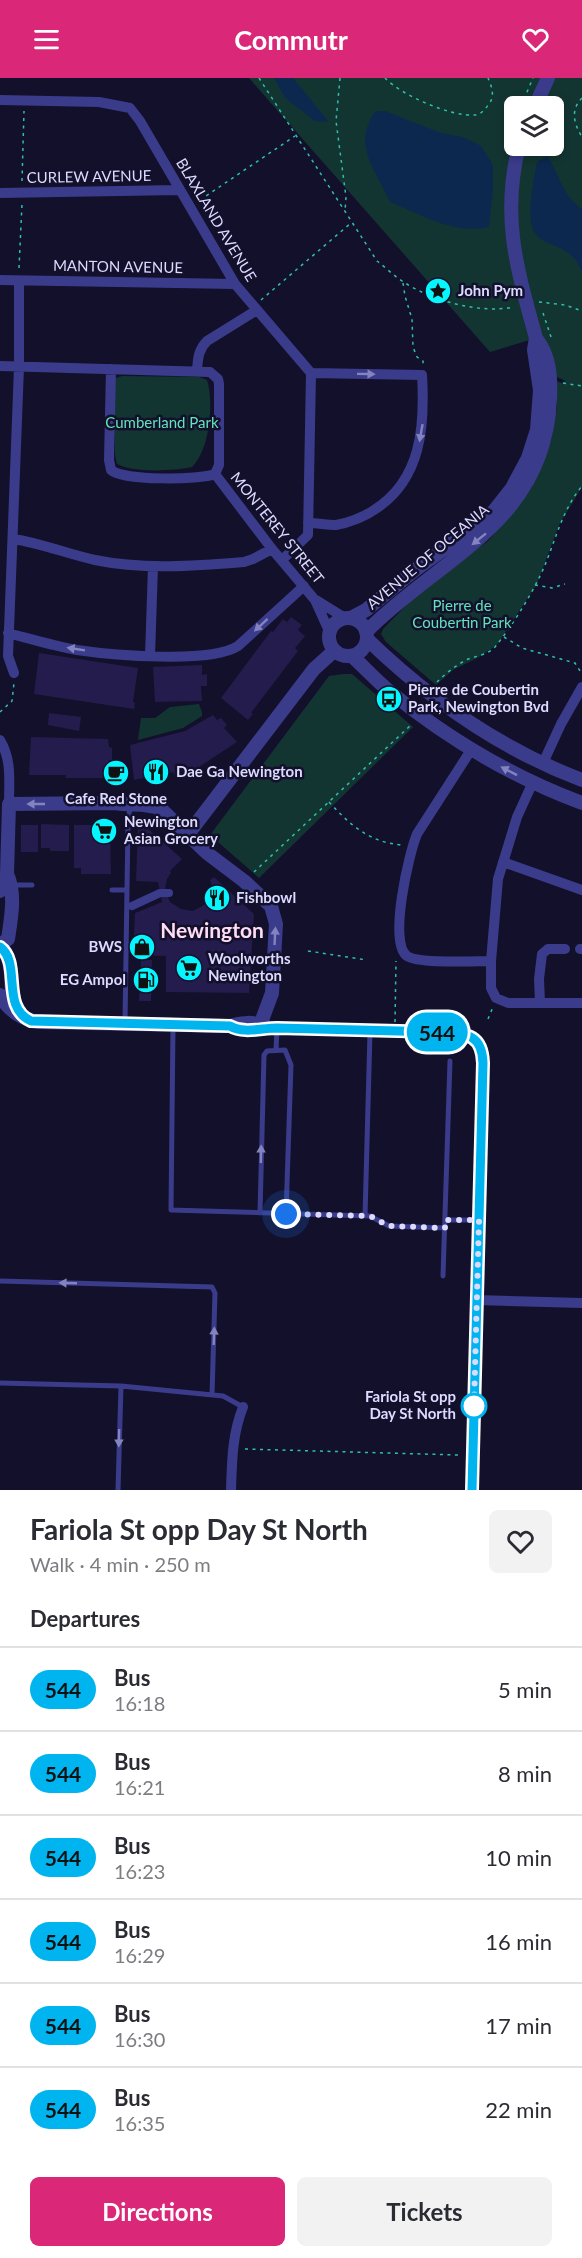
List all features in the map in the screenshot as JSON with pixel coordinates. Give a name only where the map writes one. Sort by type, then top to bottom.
[{"type":"street","points":[[540,96],[548,78]]},
{"type":"street","name":"BLAXLAND AVENUE","points":[[0,100],[99,102],[130,108],[140,121],[235,284],[311,373]]},
{"type":"street","name":"AVENUE OF OCEANIA","points":[[366,636],[500,520],[531,474],[546,434],[550,374],[544,349],[536,338],[511,237],[512,185],[517,156]]},
{"type":"street","name":"CURLEW AVENUE","points":[[0,193],[179,190]]},
{"type":"street","name":"MANTON AVENUE","points":[[0,280],[235,284]]},
{"type":"street","points":[[14,674],[8,656],[8,633],[19,367],[19,281]]},
{"type":"street","points":[[197,370],[201,347],[256,308]]},
{"type":"street","name":"AVENUE OF OCEANIA","points":[[348,618],[366,610],[415,570],[481,522],[512,488],[528,458],[537,430],[540,390],[534,350],[536,338]]},
{"type":"street","points":[[0,366],[197,370],[210,372],[218,379],[219,384],[219,465],[215,474],[205,477],[149,478],[119,475],[111,470],[109,460],[111,369]]},
{"type":"street","points":[[282,561],[308,535],[308,523],[311,373],[422,375],[424,410],[422,432],[415,459],[405,480],[382,505],[361,517],[336,525],[308,523]]},
{"type":"street","name":"MONTEREY STREET","points":[[215,474],[272,549],[315,600],[329,631]]},
{"type":"street","points":[[13,539],[95,560],[153,566],[244,562],[272,549]]},
{"type":"street","points":[[150,656],[153,566]]},
{"type":"street","points":[[8,633],[76,650],[150,656],[191,656],[232,650],[304,585]]},
{"type":"street","name":"MONTEREY STREET","points":[[315,600],[348,618]]},
{"type":"street","points":[[366,636],[362,650],[352,656],[342,656],[329,644],[329,631],[335,622],[348,618],[361,623],[366,636],[449,710],[511,748],[582,780]]},
{"type":"street","points":[[189,833],[314,669],[334,651]]},
{"type":"street","points":[[352,656],[388,690],[471,750],[533,782],[582,803]]},
{"type":"street","points":[[543,763],[582,687]]},
{"type":"street","points":[[0,740],[6,749],[9,763],[9,804],[4,833],[8,939],[0,946],[8,958],[13,998],[23,1017]]},
{"type":"street","points":[[471,750],[412,845],[408,860],[399,937],[406,956],[419,960],[491,961]]},
{"type":"street","points":[[533,782],[523,800],[502,862],[495,894],[491,988],[496,998],[508,1003],[582,1003]]},
{"type":"street","points":[[9,804],[115,803],[130,806],[152,804],[161,809],[189,833],[207,853],[244,881],[271,906],[276,924],[268,1023]]},
{"type":"street","points":[[502,862],[582,890]]},
{"type":"street","points":[[132,906],[160,893],[169,893]]},
{"type":"street","points":[[540,1003],[539,980],[542,954],[548,949],[565,948]]},
{"type":"street","points":[[0,995],[8,1007],[23,1017],[39,1022],[230,1026],[268,1023],[465,1035],[478,1042],[483,1054],[483,1063],[472,1490]]},
{"type":"street","points":[[230,1026],[245,1030],[268,1023]]},
{"type":"street","points":[[477,1300],[582,1303]]},
{"type":"street","points":[[231,1490],[232,1449],[236,1425],[243,1407]]},
{"type":"lane","points":[[125,1024],[130,806]]},
{"type":"lane","points":[[6,883],[32,885]]},
{"type":"lane","points":[[112,890],[128,891]]},
{"type":"lane","points":[[268,1023],[276,1050]]},
{"type":"lane","points":[[173,1025],[171,1210],[365,1216],[389,1226],[445,1228]]},
{"type":"lane","points":[[365,1216],[370,1030]]},
{"type":"lane","points":[[260,1213],[264,1055],[267,1051],[285,1050],[291,1065],[286,1214]]},
{"type":"lane","points":[[443,1276],[450,1061]]},
{"type":"lane","points":[[445,1220],[479,1220]]},
{"type":"lane","points":[[0,1281],[212,1287],[215,1293],[212,1395]]},
{"type":"lane","points":[[0,1383],[121,1386],[223,1396],[243,1407]]},
{"type":"lane","points":[[118,1490],[121,1386]]},
{"type":"path","points":[[259,78],[376,261],[403,282],[455,305],[495,309],[516,307]]},
{"type":"path","points":[[340,78],[336,122],[345,213]]},
{"type":"path","points":[[385,78],[418,100],[444,110],[476,115],[482,112],[492,99],[493,88],[488,78]]},
{"type":"path","points":[[525,96],[532,78]]},
{"type":"path","points":[[582,98],[577,103],[574,115],[577,128],[582,136]]},
{"type":"path","points":[[189,208],[296,135]]},
{"type":"path","points":[[256,308],[352,223]]},
{"type":"path","points":[[403,282],[412,319],[413,347],[417,357],[423,361],[422,375]]},
{"type":"path","points":[[538,302],[565,305],[582,311]]},
{"type":"path","points":[[434,685],[445,674],[467,660],[493,649],[503,636],[545,566],[560,524],[582,486]]},
{"type":"path","points":[[534,585],[552,588],[565,584]]},
{"type":"path","points":[[503,636],[522,648],[575,663],[582,674]]},
{"type":"path","points":[[0,711],[12,700],[14,674]]},
{"type":"path","points":[[244,881],[413,723]]},
{"type":"path","points":[[328,802],[351,826],[372,838],[395,844],[412,845]]},
{"type":"path","points":[[308,951],[367,960]]},
{"type":"path","points":[[395,1031],[396,960]]},
{"type":"path","points":[[232,1449],[458,1455]]},
{"type":"green space","name":"Pierre de Coubertin Park","points":[[249,78],[582,78],[582,487],[559,525],[537,584],[497,645],[453,670],[436,685],[386,642],[381,634],[383,629],[427,584],[488,541],[531,488],[551,441],[557,407],[556,381],[562,383],[566,381],[550,374],[536,338],[490,352]]},
{"type":"green space","name":"Cumberland Park","points":[[122,376],[199,377],[207,380],[210,413],[207,438],[192,467],[143,470],[117,464],[114,382],[116,378]]},
{"type":"green space","points":[[352,674],[413,727],[259,878],[210,835],[329,676]]},
{"type":"green space","points":[[199,704],[202,716],[183,728],[138,740],[141,718],[155,718],[170,707]]},
{"type":"water","points":[[274,78],[293,78],[329,122],[315,121],[285,98]]},
{"type":"water","points":[[376,111],[385,111],[441,133],[463,137],[481,146],[493,165],[489,227],[476,229],[451,226],[390,202],[368,158],[366,147],[365,135]]},
{"type":"water","points":[[547,156],[565,191],[582,209],[582,271],[571,255],[540,238],[532,227],[531,198],[537,162]]},
{"type":"building","points":[[291,617],[302,625],[298,630],[305,636],[295,648],[298,651],[248,720],[221,698],[271,631],[273,632],[283,619],[287,622]]},
{"type":"building","points":[[39,653],[138,668],[134,709],[34,694]]},
{"type":"building","points":[[202,665],[202,675],[207,674],[207,686],[201,686],[202,701],[155,702],[153,667]]},
{"type":"building","points":[[49,713],[81,717],[79,731],[48,725]]},
{"type":"building","points":[[213,715],[217,720],[221,718],[227,725],[224,728],[237,742],[199,767],[174,775],[173,772],[134,780],[130,745],[185,731]]},
{"type":"building","points":[[31,737],[108,739],[109,747],[112,748],[112,760],[109,760],[111,778],[29,775]]},
{"type":"building","points":[[41,824],[69,825],[69,851],[50,851],[50,848],[41,848]]},
{"type":"building","points":[[21,825],[38,825],[38,852],[21,852]]},
{"type":"building","points":[[74,825],[110,825],[111,874],[81,874],[81,868],[74,868]]},
{"type":"building","points":[[138,826],[145,826],[182,859],[170,871],[167,879],[165,889],[170,902],[181,909],[193,911],[204,905],[211,896],[210,880],[214,877],[254,914],[249,993],[166,992],[166,956],[133,955],[135,913],[162,902],[158,882],[136,881]]},
{"type":"building","name":"EG Ampol","points":[[141,960],[152,960],[151,1001],[139,1001]]},
{"type":"bus line","name":"544","points":[[0,947],[4,949],[8,958],[13,998],[23,1017],[31,1021],[230,1026],[236,1029],[255,1030],[277,1028],[439,1032],[465,1035],[478,1042],[483,1054],[483,1063],[472,1490]]},
{"type":"place","name":"John Pym","points":[[438,291]]},
{"type":"place","name":"Pierre de Coubertin Park, Newington Bvd","points":[[389,699]]},
{"type":"place","name":"Dae Ga Newington","points":[[156,772]]},
{"type":"place","name":"Cafe Red Stone","points":[[116,773]]},
{"type":"place","name":"Newington Asian Grocery","points":[[104,831]]},
{"type":"place","name":"Fishbowl","points":[[217,898]]},
{"type":"place","name":"BWS","points":[[142,947]]},
{"type":"place","name":"Woolworths Newington","points":[[189,968]]},
{"type":"place","name":"EG Ampol","points":[[146,980]]},
{"type":"place","name":"Fariola St opp Day St North","points":[[474,1406]]},
{"type":"district","name":"Newington","points":[[212,931]]},
{"type":"route","points":[[286,1214],[370,1216],[389,1226],[445,1228],[445,1220],[479,1220],[474,1406]]}]
